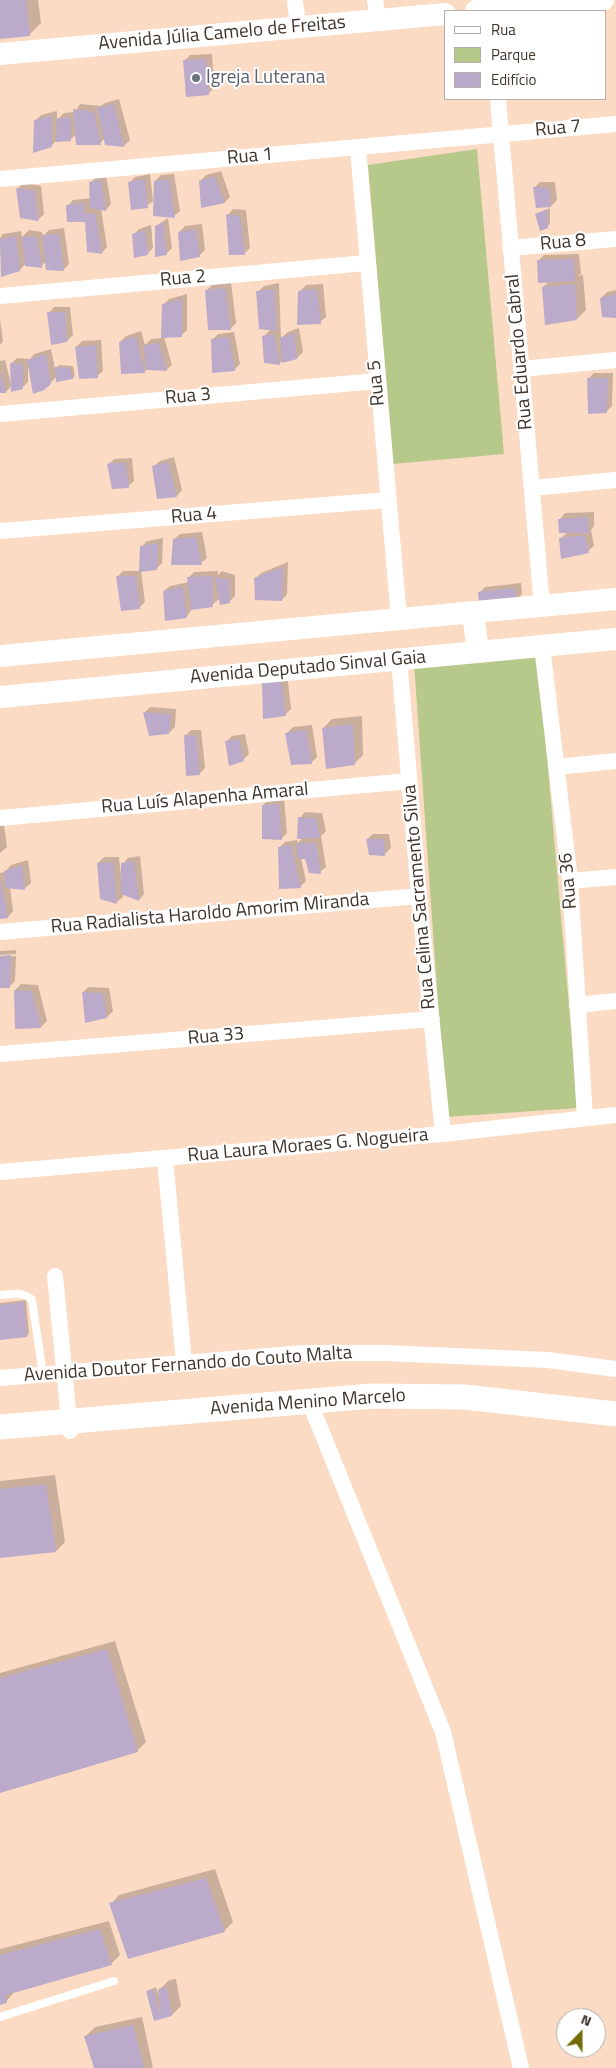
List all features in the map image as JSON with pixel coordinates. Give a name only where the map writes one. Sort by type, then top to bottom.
[{"type":"main road","name":"Avenida Menino Marcelo","points":[[0,1439],[69,1427],[373,1396],[465,1397],[616,1414]]},
{"type":"main road","name":"Avenida Menino Marcelo","points":[[0,1426],[69,1427],[314,1413],[404,1410],[536,1418],[616,1428]]},
{"type":"street","points":[[296,0],[298,27]]},
{"type":"street","points":[[481,8],[602,0]]},
{"type":"street","name":"Avenida Júlia Camelo de Freitas","points":[[0,54],[298,27],[376,10],[444,14]]},
{"type":"street","name":"Rua Eduardo Cabral","points":[[498,100],[542,606]]},
{"type":"street","name":"Rua 7","points":[[500,134],[616,124]]},
{"type":"street","name":"Rua 1","points":[[0,179],[500,134]]},
{"type":"street","name":"Rua 5","points":[[358,148],[366,263],[399,618]]},
{"type":"street","name":"Rua 8","points":[[510,248],[616,239]]},
{"type":"street","name":"Rua 2","points":[[0,296],[366,263]]},
{"type":"street","points":[[521,369],[616,360]]},
{"type":"street","name":"Rua 3","points":[[0,414],[377,380]]},
{"type":"street","points":[[532,488],[616,480]]},
{"type":"street","name":"Rua 4","points":[[0,531],[388,500]]},
{"type":"street","points":[[0,656],[616,599]]},
{"type":"street","points":[[473,613],[478,652]]},
{"type":"street","name":"Avenida Deputado Sinval Gaia","points":[[0,697],[616,639]]},
{"type":"street","name":"Rua 36","points":[[542,646],[570,880],[585,1118]]},
{"type":"street","name":"Rua Celina Sacramento Silva","points":[[399,659],[419,896],[444,1134]]},
{"type":"street","points":[[556,767],[616,761]]},
{"type":"street","name":"Rua Luís Alapenha Amaral","points":[[0,818],[409,781]]},
{"type":"street","points":[[570,880],[616,877]]},
{"type":"street","name":"Rua Radialista Haroldo Amorim Miranda","points":[[0,932],[419,896]]},
{"type":"street","points":[[577,1005],[616,1001]]},
{"type":"street","name":"Rua 33","points":[[0,1054],[432,1019]]},
{"type":"street","name":"Rua Laura Moraes G. Nogueira","points":[[0,1172],[444,1134],[616,1115]]},
{"type":"street","points":[[165,1159],[184,1362]]},
{"type":"street","points":[[54,1276],[62,1372],[69,1427]]},
{"type":"street","name":"Avenida Doutor Fernando do Couto Malta","points":[[0,1378],[304,1353],[386,1353],[548,1360],[616,1369]]},
{"type":"street","points":[[314,1413],[443,1732],[521,2068]]},
{"type":"lane","points":[[0,1295],[19,1293],[28,1295],[32,1300],[43,1375]]},
{"type":"lane","points":[[0,2017],[114,1981]]},
{"type":"green space","points":[[477,149],[504,454],[393,464],[368,165]]},
{"type":"green space","points":[[538,655],[578,1108],[446,1117],[414,663]]},
{"type":"building","points":[[0,0],[26,0],[30,36],[0,39]]},
{"type":"building","name":"Igreja Luterana","points":[[206,59],[209,95],[186,97],[183,60]]},
{"type":"building","points":[[114,104],[124,147],[105,145],[97,108]]},
{"type":"building","points":[[73,109],[94,112],[101,145],[76,145]]},
{"type":"building","points":[[52,116],[52,147],[33,153],[34,120]]},
{"type":"building","points":[[57,118],[71,118],[71,141],[56,142]]},
{"type":"building","points":[[215,176],[225,203],[201,208],[199,181]]},
{"type":"building","points":[[145,179],[148,208],[131,210],[128,182]]},
{"type":"building","points":[[169,179],[175,218],[153,216],[154,181]]},
{"type":"building","points":[[101,180],[106,211],[90,208],[89,182]]},
{"type":"building","points":[[533,187],[549,188],[551,207],[536,208]]},
{"type":"building","points":[[16,188],[35,191],[38,221],[20,218]]},
{"type":"building","points":[[84,203],[85,214],[95,213],[102,254],[87,252],[85,222],[67,222],[66,205]]},
{"type":"building","points":[[547,209],[548,228],[540,231],[535,214]]},
{"type":"building","points":[[226,214],[240,216],[245,255],[229,255]]},
{"type":"building","points":[[163,223],[167,255],[155,257],[155,226]]},
{"type":"building","points":[[196,229],[200,257],[180,261],[178,232]]},
{"type":"building","points":[[145,230],[148,255],[134,258],[132,234]]},
{"type":"building","points":[[59,234],[64,271],[46,270],[42,235]]},
{"type":"building","points":[[16,236],[20,271],[1,277],[0,239]]},
{"type":"building","points":[[22,236],[37,237],[42,268],[25,266]]},
{"type":"building","points":[[574,259],[575,281],[538,283],[537,260]]},
{"type":"building","points":[[575,284],[577,320],[545,325],[542,287]]},
{"type":"building","points":[[225,288],[231,330],[208,330],[205,290]]},
{"type":"building","points":[[274,289],[277,331],[259,329],[256,291]]},
{"type":"building","points":[[317,289],[321,324],[297,325],[298,291]]},
{"type":"building","points":[[616,294],[616,318],[602,317],[600,298]]},
{"type":"building","points":[[182,299],[182,337],[161,338],[162,304]]},
{"type":"building","points":[[47,312],[65,312],[67,342],[51,345]]},
{"type":"building","points":[[294,333],[297,359],[282,363],[280,338]]},
{"type":"building","points":[[274,334],[280,365],[264,363],[262,336]]},
{"type":"building","points":[[136,336],[145,373],[121,374],[119,342]]},
{"type":"building","points":[[229,337],[235,371],[212,373],[211,339]]},
{"type":"building","points":[[159,343],[167,371],[146,370],[144,345]]},
{"type":"building","points":[[96,345],[98,378],[79,379],[75,347]]},
{"type":"building","points":[[46,354],[51,384],[44,390],[33,394],[27,360]]},
{"type":"building","points":[[10,363],[23,364],[23,389],[11,392]]},
{"type":"building","points":[[55,367],[70,368],[73,379],[56,382]]},
{"type":"building","points":[[1,371],[6,393],[0,393]]},
{"type":"building","points":[[587,378],[608,378],[607,413],[588,414]]},
{"type":"building","points":[[168,462],[177,497],[157,499],[152,466]]},
{"type":"building","points":[[126,463],[129,488],[112,489],[107,464]]},
{"type":"building","points":[[588,517],[589,533],[559,533],[558,519]]},
{"type":"building","points":[[585,535],[589,553],[561,559],[559,538]]},
{"type":"building","points":[[196,537],[202,565],[171,565],[173,539]]},
{"type":"building","points":[[158,543],[157,570],[139,572],[140,546]]},
{"type":"building","points":[[283,567],[282,601],[255,600],[254,578]]},
{"type":"building","points":[[116,576],[136,576],[140,609],[121,611]]},
{"type":"building","points":[[213,576],[213,607],[191,610],[187,577]]},
{"type":"building","points":[[215,577],[229,580],[230,603],[220,605]]},
{"type":"building","points":[[183,587],[187,618],[165,621],[163,591]]},
{"type":"building","points":[[515,588],[517,601],[479,605],[478,592]]},
{"type":"building","points":[[281,678],[286,716],[263,719],[262,683]]},
{"type":"building","points":[[143,712],[171,714],[169,734],[149,736]]},
{"type":"building","points":[[353,724],[355,765],[326,769],[322,728]]},
{"type":"building","points":[[306,730],[312,764],[291,765],[285,733]]},
{"type":"building","points":[[184,735],[196,736],[200,775],[186,776]]},
{"type":"building","points":[[239,739],[244,761],[229,766],[225,741]]},
{"type":"building","points":[[279,804],[282,840],[262,839],[262,805]]},
{"type":"building","points":[[298,817],[316,818],[320,838],[297,839]]},
{"type":"building","points":[[366,839],[384,839],[385,856],[369,855]]},
{"type":"building","points":[[296,843],[316,843],[321,874],[309,873],[305,859],[298,859]]},
{"type":"building","points":[[291,845],[301,888],[279,889],[278,847]]},
{"type":"building","points":[[134,861],[139,901],[121,894],[121,863]]},
{"type":"building","points":[[113,862],[117,904],[100,899],[97,863]]},
{"type":"building","points":[[22,865],[25,890],[6,888],[4,871]]},
{"type":"building","points":[[0,877],[8,918],[0,919]]},
{"type":"building","points":[[11,955],[10,988],[0,988],[0,956]]},
{"type":"building","points":[[14,990],[32,991],[41,1028],[15,1029]]},
{"type":"building","points":[[82,992],[103,993],[107,1018],[85,1023]]},
{"type":"building","points":[[24,1302],[27,1337],[0,1340],[0,1305]]},
{"type":"building","points":[[46,1484],[56,1552],[0,1558],[0,1489]]},
{"type":"building","points":[[107,1649],[138,1752],[0,1793],[0,1678]]},
{"type":"building","points":[[206,1878],[225,1932],[128,1959],[109,1903]]},
{"type":"building","points":[[100,1929],[112,1965],[6,1995],[7,2003],[0,2005],[0,1955]]},
{"type":"building","points":[[167,1987],[172,2016],[154,2021],[146,1991],[153,1989],[161,2017],[158,1989]]},
{"type":"building","points":[[133,2025],[144,2068],[94,2068],[84,2036]]},
{"type":"place","name":"Igreja Luterana","points":[[196,78]]}]
